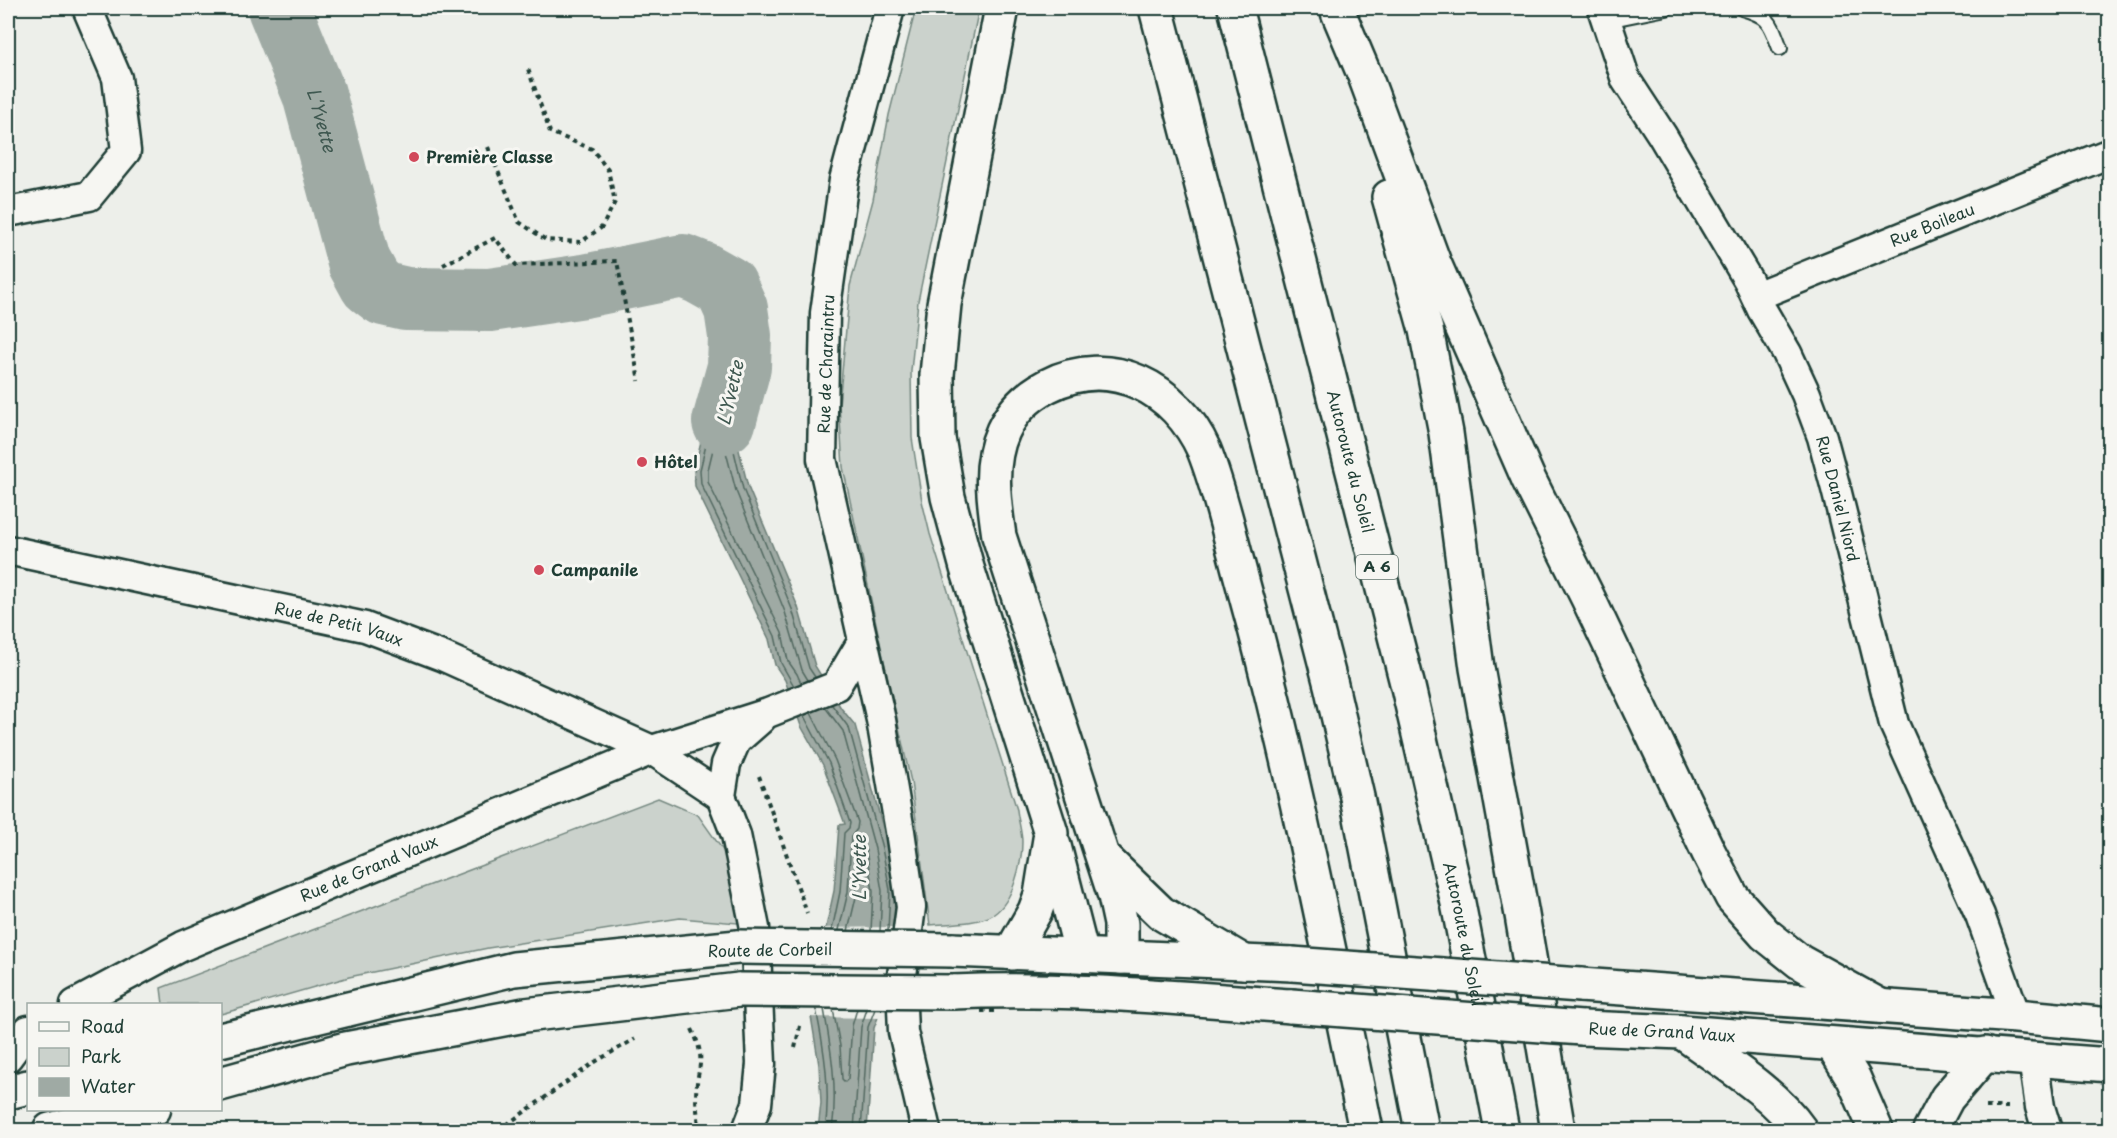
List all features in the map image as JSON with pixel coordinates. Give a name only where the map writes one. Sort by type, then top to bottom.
[{"type":"main road","points":[[1002,8],[944,304],[937,375],[938,438],[948,497],[967,568],[1051,833],[1082,955],[1084,992]]},
{"type":"main road","points":[[1156,8],[1331,685],[1357,797],[1422,1131]]},
{"type":"main road","name":"Autoroute du Soleil","points":[[1234,8],[1408,687],[1458,903],[1502,1131]]},
{"type":"main road","points":[[1337,10],[1369,87],[1434,263],[1500,415],[1707,850],[1732,897],[1765,934],[1800,962],[1880,1006]]},
{"type":"main road","points":[[1337,10],[1426,330],[1446,433],[1477,668],[1528,949],[1558,1131]]},
{"type":"main road","points":[[222,1083],[346,1049],[525,1015],[739,990],[953,992],[994,990],[1120,994],[1121,924],[1115,896],[999,536],[993,476],[1002,432],[1018,408],[1031,396],[1056,382],[1072,375],[1090,373],[1126,378],[1159,393],[1187,419],[1201,445],[1215,480],[1265,666],[1296,800],[1366,1131]]},
{"type":"main road","points":[[1011,953],[1035,911],[1041,895],[1051,833]]},
{"type":"main road","points":[[1101,856],[1161,913],[1244,962]]},
{"type":"main road","name":"Route de Corbeil","points":[[222,1040],[514,969],[738,947],[952,950],[1292,964],[1806,1001]]},
{"type":"main road","name":"Rue de Grand Vaux","points":[[1120,994],[1582,1028],[1682,1032],[2109,1065]]},
{"type":"main road","points":[[1806,1001],[2109,1025]]},
{"type":"main road","points":[[1806,1001],[1854,1079],[1876,1131]]},
{"type":"main road","points":[[1682,1032],[1753,1084],[1790,1116],[1800,1131]]},
{"type":"main road","points":[[1930,1131],[1947,1098],[1985,1054]]},
{"type":"main road","points":[[8,1092],[27,1087]]},
{"type":"main road","points":[[50,1131],[125,1111]]},
{"type":"street","points":[[8,212],[89,196],[126,151],[117,78],[87,8]]},
{"type":"street","name":"Rue de Charaintru","points":[[890,8],[844,180],[825,313],[822,459],[862,642],[882,720],[911,907],[901,984],[903,1032],[926,1131]]},
{"type":"street","name":"Rue Daniel Niord","points":[[1605,14],[1626,80],[1662,135],[1788,353],[1822,437],[1894,724],[1980,915],[2016,1016]]},
{"type":"street","name":"Rue Boileau","points":[[1756,296],[2109,153]]},
{"type":"street","name":"Rue de Petit Vaux","points":[[8,550],[365,627],[442,656],[652,750],[721,796]]},
{"type":"street","points":[[862,642],[836,686],[882,720]]},
{"type":"street","name":"Rue de Grand Vaux","points":[[86,1002],[183,946],[652,750],[776,710],[836,686]]},
{"type":"street","points":[[747,1131],[757,1104],[761,1064],[755,928],[736,835],[721,796],[726,764],[736,741],[776,710]]},
{"type":"street","points":[[8,1035],[27,1030]]},
{"type":"street","points":[[8,1057],[27,1031]]},
{"type":"street","points":[[2033,1059],[2040,1107],[2047,1131]]},
{"type":"street","points":[[131,1131],[155,1111]]},
{"type":"lane","points":[[1605,14],[1666,8]]},
{"type":"lane","points":[[1742,8],[1760,13],[1771,23],[1780,48]]},
{"type":"path","points":[[488,147],[519,222],[546,240],[580,242],[602,227],[615,202],[608,170],[592,149],[550,132],[526,66]]},
{"type":"path","points":[[442,265],[495,238],[516,265],[617,261],[639,381]]},
{"type":"path","points":[[692,1028],[700,1045],[702,1062],[696,1098],[699,1131]]},
{"type":"path","points":[[499,1131],[595,1062],[636,1038]]},
{"type":"green space","points":[[916,8],[979,8],[918,301],[911,371],[912,438],[930,534],[1017,810],[1022,842],[1015,881],[1001,908],[980,920],[930,925],[911,782],[843,467],[839,405],[850,286],[873,200],[889,115]]},
{"type":"green space","points":[[658,798],[698,815],[727,856],[749,924],[680,918],[488,948],[349,977],[222,1014],[222,1003],[163,1003],[161,988]]},
{"type":"water","points":[[767,335],[744,419],[739,450],[748,487],[798,607],[815,666],[841,708],[855,725],[888,846],[896,890],[895,920],[883,1004],[874,1028],[867,1130],[818,1130],[821,1103],[819,1065],[809,1004],[834,891],[839,825],[845,824],[823,765],[801,726],[785,680],[775,665],[769,639],[695,486],[694,470],[720,363],[740,336]]},
{"type":"pier","points":[[897,927],[886,1005],[881,1018],[808,1017],[806,1003],[823,928]]},
{"type":"waterway","name":"L'Yvette","points":[[279,8],[314,94],[359,262],[371,284],[384,294],[406,299],[490,300],[584,286],[683,266],[701,273],[726,287],[736,309],[740,336],[739,367],[724,422]]},
{"type":"place","name":"Première Classe","points":[[414,157]]},
{"type":"place","name":"Hôtel","points":[[642,462]]},
{"type":"place","name":"Campanile","points":[[539,570]]}]
